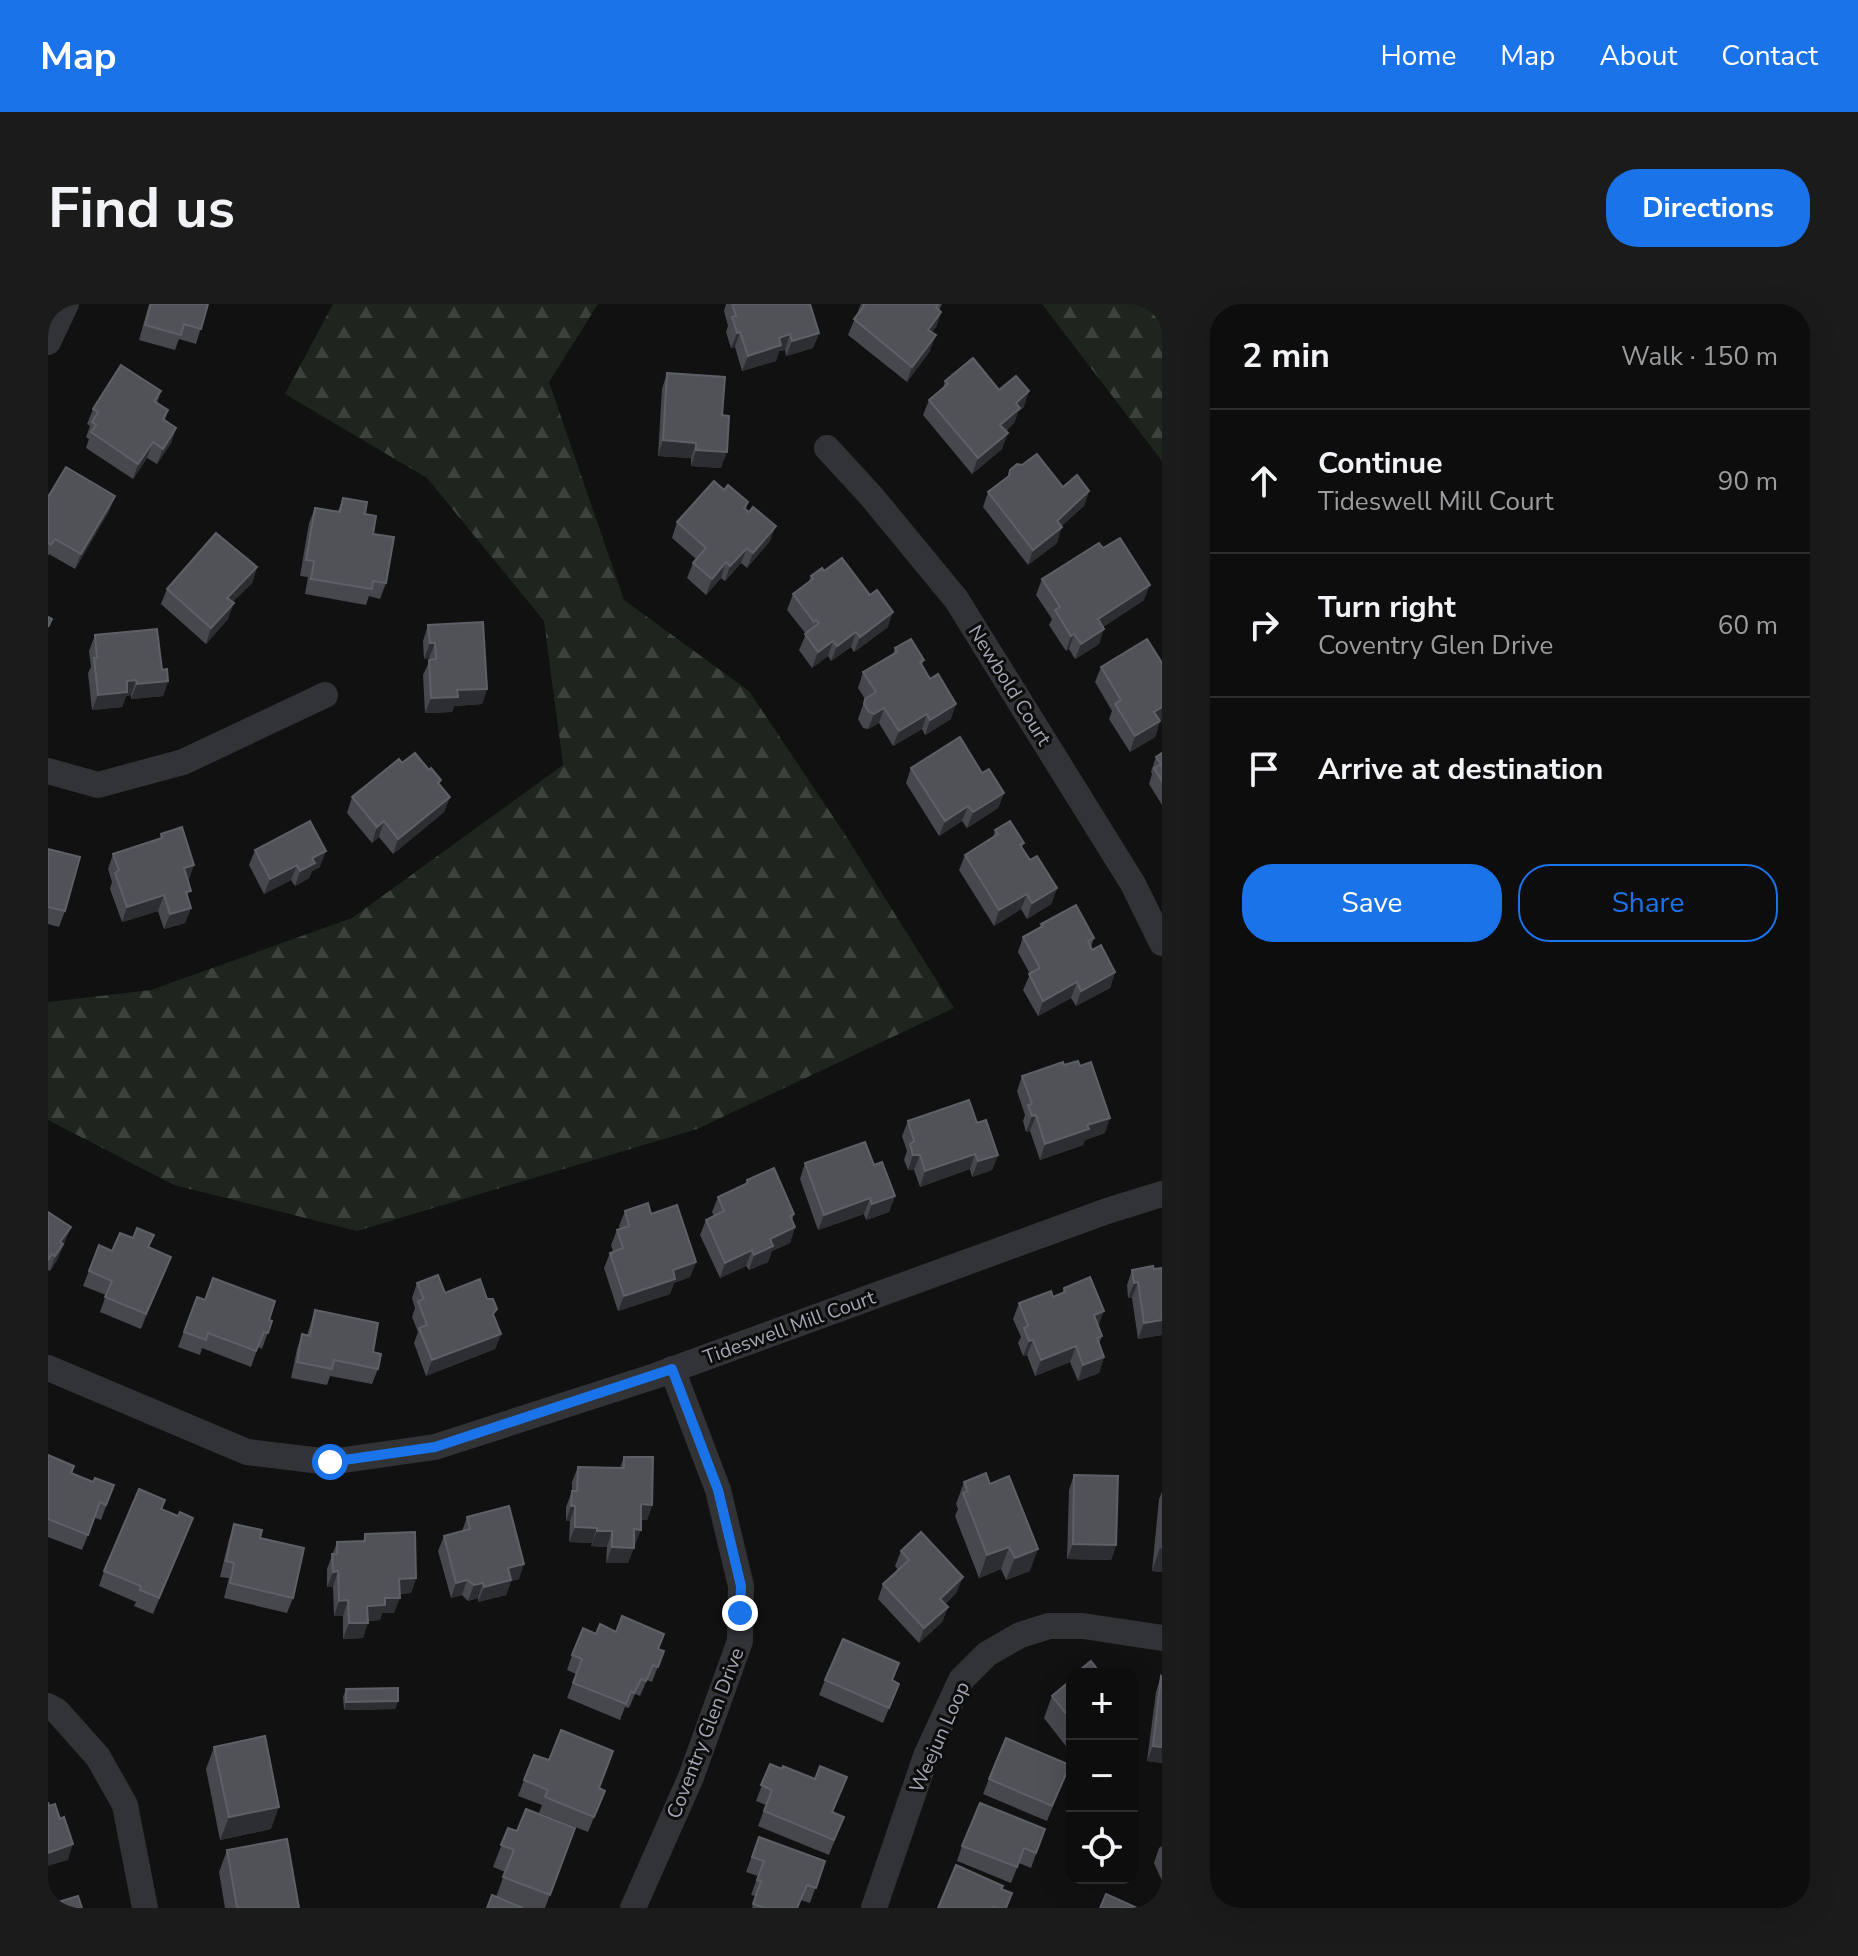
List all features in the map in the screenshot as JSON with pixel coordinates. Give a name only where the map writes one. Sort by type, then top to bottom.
[{"type":"street","points":[[48,342],[66,304]]},
{"type":"street","name":"Newbold Court","points":[[827,448],[956,599],[1133,884],[1162,943]]},
{"type":"street","points":[[48,771],[98,785],[183,762],[325,695]]},
{"type":"street","name":"Tideswell Mill Court","points":[[48,1368],[247,1452],[330,1462],[435,1447],[672,1369],[1107,1211],[1162,1194]]},
{"type":"street","name":"Coventry Glen Drive","points":[[633,1908],[691,1777],[740,1641],[741,1586],[718,1490],[672,1369]]},
{"type":"street","name":"Weejun Loop","points":[[874,1908],[926,1756],[961,1680],[987,1654],[1020,1635],[1049,1626],[1083,1626],[1162,1638]]},
{"type":"street","points":[[48,1706],[57,1711],[98,1757],[125,1805],[145,1908]]},
{"type":"green space","points":[[333,304],[598,304],[549,382],[624,600],[749,691],[844,833],[954,1008],[697,1129],[357,1231],[174,1185],[48,1120],[48,1002],[151,990],[352,918],[563,765],[544,621],[427,478],[285,394]]},
{"type":"green space","points":[[1042,304],[1162,304],[1162,461]]},
{"type":"building","points":[[151,304],[208,304],[201,329],[184,324],[181,335],[145,325]]},
{"type":"building","points":[[732,304],[810,304],[819,333],[792,341],[790,334],[779,338],[781,345],[748,356],[732,317],[736,316]]},
{"type":"building","points":[[863,304],[938,304],[936,307],[941,312],[928,330],[936,335],[912,367],[854,319]]},
{"type":"building","points":[[973,358],[999,390],[1016,376],[1029,391],[1016,403],[1020,408],[1000,425],[1008,433],[978,458],[929,400],[948,384],[945,381]]},
{"type":"building","points":[[121,365],[161,391],[154,401],[168,410],[163,419],[176,428],[163,449],[153,442],[138,464],[91,432],[96,425],[92,422],[98,412],[93,409]]},
{"type":"building","points":[[667,373],[725,377],[722,415],[729,416],[727,452],[696,450],[696,443],[663,440]]},
{"type":"building","points":[[1037,454],[1063,487],[1077,475],[1089,491],[1057,521],[1062,527],[1033,550],[988,492],[1009,476],[1010,470],[1017,464],[1022,465]]},
{"type":"building","points":[[66,467],[115,496],[81,554],[55,539],[51,545],[48,543],[48,497]]},
{"type":"building","points":[[714,481],[724,490],[728,485],[748,502],[744,508],[749,512],[753,507],[776,526],[753,553],[747,548],[730,566],[726,562],[712,579],[693,563],[706,548],[677,522]]},
{"type":"building","points":[[343,498],[367,502],[365,514],[376,516],[373,534],[394,537],[386,583],[373,581],[372,589],[311,579],[314,561],[306,560],[315,508],[340,512]]},
{"type":"building","points":[[216,533],[257,567],[227,598],[234,603],[211,628],[167,589]]},
{"type":"building","points":[[1120,538],[1150,585],[1098,619],[1104,629],[1081,644],[1074,634],[1071,636],[1055,610],[1060,607],[1042,579],[1099,543],[1103,548]]},
{"type":"building","points":[[842,558],[870,595],[877,590],[893,612],[860,637],[856,632],[837,646],[833,641],[818,652],[805,634],[819,623],[814,622],[793,594],[813,579],[811,576]]},
{"type":"building","points":[[483,622],[487,689],[457,690],[458,697],[431,698],[429,660],[436,659],[435,643],[430,643],[428,625]]},
{"type":"building","points":[[157,629],[162,670],[167,669],[168,681],[137,684],[136,680],[127,681],[127,692],[98,695],[95,635]]},
{"type":"building","points":[[911,639],[924,660],[920,662],[930,679],[938,674],[956,704],[930,720],[927,714],[899,731],[884,708],[874,714],[864,704],[865,699],[876,692],[863,672],[897,652],[895,648]]},
{"type":"building","points":[[1147,639],[1162,663],[1162,707],[1154,712],[1160,721],[1135,736],[1115,704],[1121,700],[1101,667]]},
{"type":"building","points":[[960,737],[982,773],[989,769],[1004,793],[973,812],[968,806],[945,821],[911,768]]},
{"type":"building","points":[[415,753],[441,780],[438,783],[450,797],[398,839],[384,821],[377,827],[352,797],[399,759],[402,763]]},
{"type":"building","points":[[1162,753],[1162,781],[1154,768],[1161,764],[1156,757]]},
{"type":"building","points":[[310,821],[326,851],[312,858],[315,863],[300,871],[297,865],[270,879],[255,850]]},
{"type":"building","points":[[1010,821],[1024,843],[1020,845],[1030,860],[1037,856],[1057,888],[1032,903],[1027,894],[999,910],[965,855],[998,834],[995,830]]},
{"type":"building","points":[[182,827],[194,865],[184,868],[191,891],[186,892],[191,908],[170,914],[164,895],[127,907],[115,873],[119,870],[113,854],[162,838],[161,834]]},
{"type":"building","points":[[48,849],[80,857],[65,911],[48,907]]},
{"type":"building","points":[[1076,905],[1094,938],[1088,941],[1092,950],[1101,945],[1115,972],[1081,991],[1077,982],[1043,1001],[1029,974],[1040,968],[1023,937]]},
{"type":"building","points":[[1078,1061],[1080,1066],[1091,1062],[1110,1118],[1087,1125],[1089,1129],[1045,1144],[1036,1115],[1032,1116],[1028,1105],[1032,1104],[1022,1076],[1063,1062],[1064,1065]]},
{"type":"building","points":[[969,1100],[977,1123],[986,1120],[998,1155],[978,1161],[975,1154],[925,1171],[920,1155],[913,1155],[910,1144],[914,1141],[908,1121]]},
{"type":"building","points":[[865,1142],[874,1165],[882,1162],[895,1196],[872,1204],[870,1198],[824,1215],[805,1163]]},
{"type":"building","points":[[774,1168],[794,1214],[790,1216],[795,1227],[770,1239],[773,1246],[754,1255],[752,1250],[725,1263],[706,1220],[724,1211],[718,1197]]},
{"type":"building","points":[[648,1203],[651,1214],[677,1205],[696,1262],[673,1270],[675,1279],[624,1296],[610,1253],[623,1248],[617,1230],[629,1226],[625,1211]]},
{"type":"building","points":[[48,1212],[71,1227],[55,1256],[52,1254],[48,1260]]},
{"type":"building","points":[[137,1228],[154,1235],[148,1247],[171,1257],[146,1314],[105,1297],[112,1281],[89,1271],[99,1245],[112,1251],[120,1233],[133,1238]]},
{"type":"building","points":[[1153,1266],[1154,1269],[1162,1268],[1162,1320],[1144,1323],[1138,1282],[1134,1283],[1132,1270]]},
{"type":"building","points":[[438,1275],[445,1293],[480,1279],[487,1299],[493,1299],[497,1309],[493,1314],[501,1334],[432,1360],[419,1328],[427,1325],[418,1301],[424,1299],[417,1283]]},
{"type":"building","points":[[1090,1277],[1104,1311],[1094,1315],[1102,1336],[1097,1338],[1104,1357],[1083,1365],[1076,1346],[1041,1360],[1033,1340],[1029,1341],[1024,1328],[1028,1326],[1019,1303],[1051,1291],[1053,1297],[1065,1292],[1064,1288]]},
{"type":"building","points":[[213,1278],[275,1301],[268,1333],[264,1332],[256,1351],[208,1333],[206,1340],[184,1332],[197,1297],[205,1300]]},
{"type":"building","points":[[315,1310],[378,1323],[373,1352],[381,1354],[378,1369],[334,1360],[332,1369],[297,1362],[302,1334],[310,1336]]},
{"type":"building","points":[[48,1455],[74,1466],[71,1473],[93,1482],[95,1478],[114,1485],[106,1505],[100,1502],[88,1535],[48,1519]]},
{"type":"building","points":[[624,1457],[653,1457],[652,1505],[641,1504],[641,1530],[634,1529],[634,1548],[612,1547],[612,1531],[575,1527],[575,1506],[571,1506],[572,1491],[577,1491],[578,1467],[624,1468]]},
{"type":"building","points":[[986,1473],[990,1484],[1009,1476],[1038,1549],[1015,1558],[1009,1547],[987,1555],[963,1493],[968,1491],[964,1482]]},
{"type":"building","points":[[1074,1475],[1118,1476],[1116,1545],[1073,1544]]},
{"type":"building","points":[[139,1489],[165,1500],[161,1509],[193,1518],[159,1598],[140,1590],[141,1586],[104,1571]]},
{"type":"building","points":[[509,1506],[524,1564],[508,1568],[511,1580],[484,1587],[483,1583],[474,1585],[467,1580],[456,1583],[444,1536],[470,1529],[467,1517]]},
{"type":"building","points":[[234,1524],[262,1530],[260,1538],[304,1548],[293,1598],[230,1583],[234,1563],[226,1561]]},
{"type":"building","points":[[415,1532],[416,1578],[399,1579],[400,1598],[385,1598],[385,1605],[367,1606],[368,1623],[349,1623],[348,1600],[339,1601],[338,1571],[333,1572],[332,1554],[337,1554],[337,1542],[365,1541],[365,1534]]},
{"type":"building","points":[[921,1532],[963,1577],[940,1599],[948,1607],[924,1628],[883,1584],[909,1560],[901,1551]]},
{"type":"building","points":[[622,1616],[664,1634],[658,1649],[664,1651],[658,1667],[653,1665],[646,1681],[641,1679],[634,1693],[631,1691],[626,1704],[573,1683],[582,1659],[572,1655],[583,1628],[596,1634],[600,1624],[616,1632]]},
{"type":"building","points":[[843,1639],[899,1663],[892,1680],[899,1684],[889,1708],[825,1680]]},
{"type":"building","points":[[1091,1661],[1096,1668],[1082,1668]]},
{"type":"building","points":[[1162,1677],[1162,1747],[1153,1746]]},
{"type":"building","points":[[1066,1684],[1066,1714],[1052,1696]]},
{"type":"building","points":[[398,1688],[398,1701],[346,1702],[346,1689]]},
{"type":"building","points":[[561,1730],[613,1751],[599,1788],[605,1791],[594,1817],[545,1797],[548,1790],[524,1780],[534,1755],[549,1760]]},
{"type":"building","points":[[265,1736],[279,1807],[229,1817],[214,1747]]},
{"type":"building","points":[[1006,1738],[1066,1763],[1066,1774],[1052,1806],[989,1779]]},
{"type":"building","points":[[770,1764],[815,1779],[820,1766],[847,1777],[832,1812],[844,1817],[834,1840],[764,1811],[772,1790],[761,1785]]},
{"type":"building","points":[[48,1802],[49,1806],[55,1804],[60,1819],[64,1817],[73,1844],[48,1853]]},
{"type":"building","points":[[980,1803],[1045,1829],[1036,1853],[1024,1848],[1017,1867],[962,1846]]},
{"type":"building","points":[[526,1809],[575,1828],[550,1895],[503,1877],[514,1850],[501,1845],[508,1828],[517,1831]]},
{"type":"building","points":[[759,1837],[825,1861],[816,1888],[807,1885],[797,1908],[764,1908],[753,1904],[764,1861],[752,1857]]},
{"type":"building","points":[[287,1839],[299,1908],[237,1908],[227,1850]]},
{"type":"building","points":[[956,1865],[1012,1893],[1006,1908],[938,1908]]},
{"type":"building","points":[[1106,1894],[1137,1908],[1100,1908]]},
{"type":"building","points":[[492,1895],[523,1908],[487,1908]]},
{"type":"building","points":[[78,1896],[82,1908],[48,1908],[48,1905]]},
{"type":"route","points":[[330,1462],[435,1447],[672,1369],[718,1490],[741,1586],[740,1613]]}]
